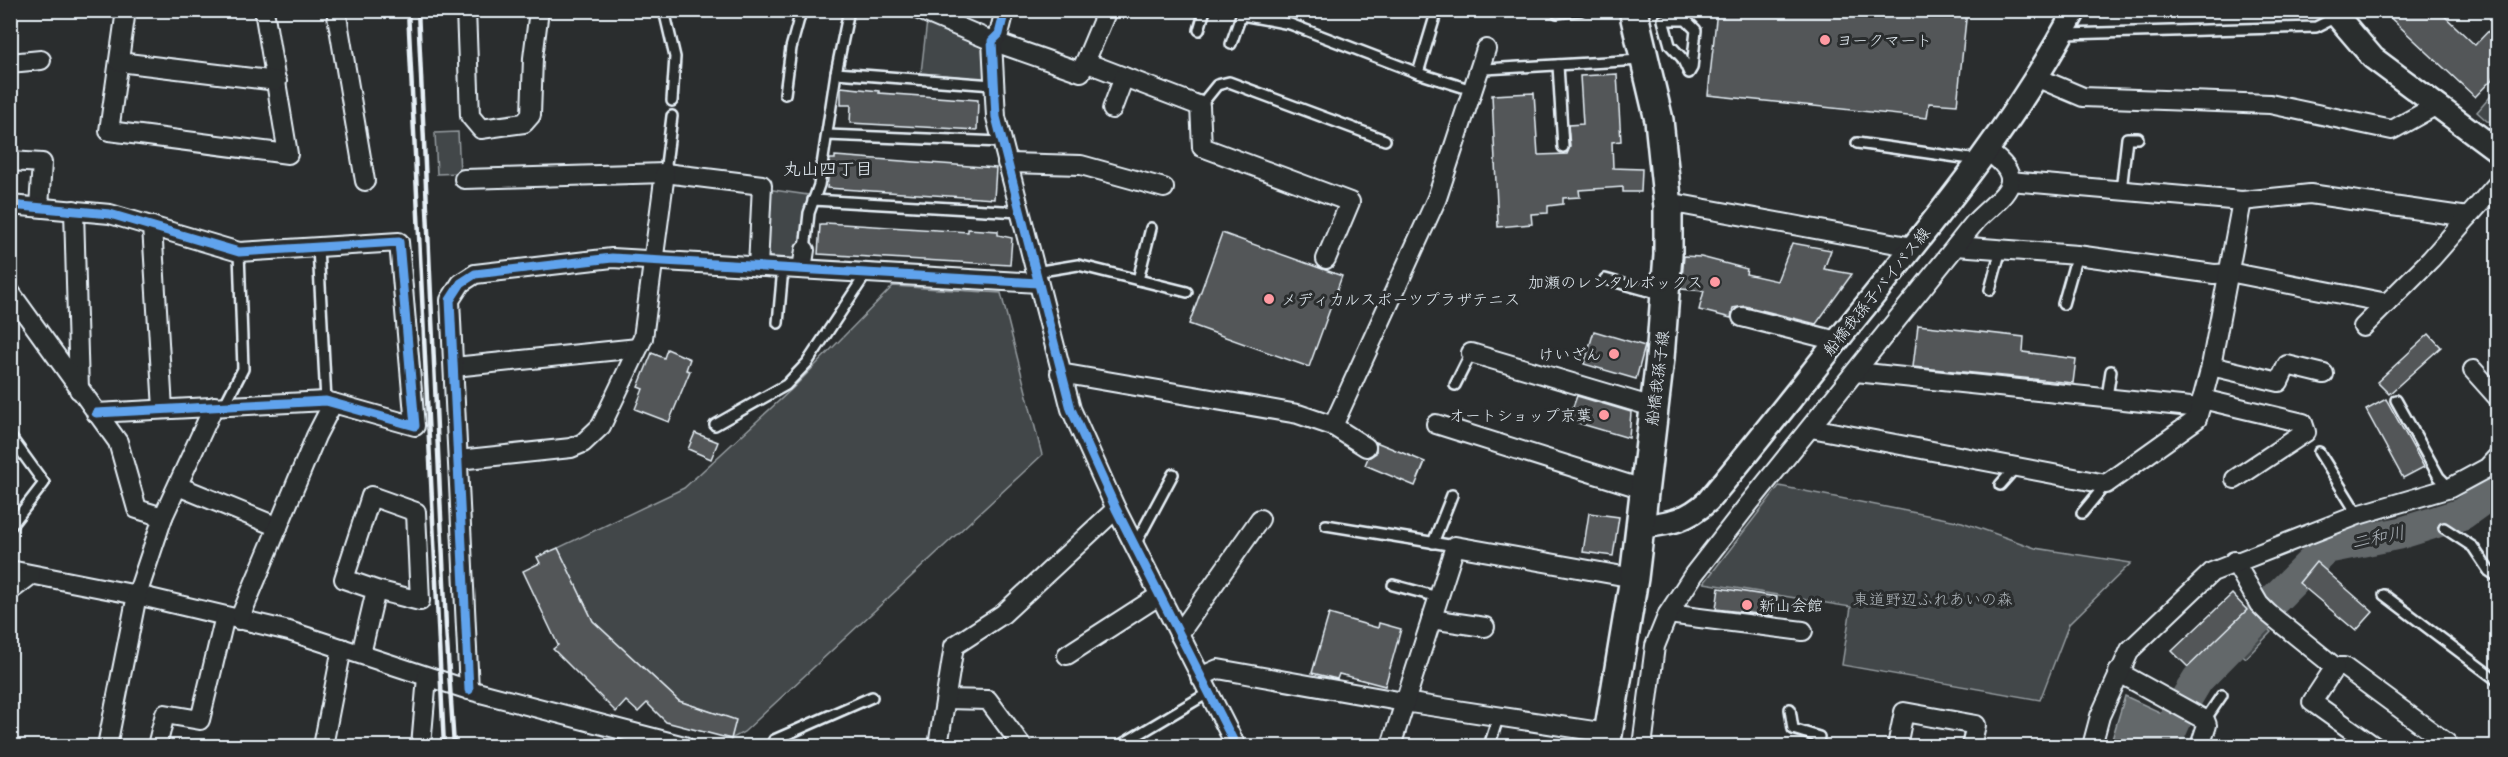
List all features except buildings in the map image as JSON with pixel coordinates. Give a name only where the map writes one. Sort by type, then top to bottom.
[{"type":"main road","name":"船橋我孫子線","points":[[1607,740],[1634,578],[1666,296],[1668,207],[1659,120],[1633,10]]},
{"type":"street","points":[[126,10],[109,131],[288,154],[264,10]]},
{"type":"street","points":[[336,10],[365,181]]},
{"type":"street","points":[[466,10],[470,116],[481,129],[524,123],[531,116],[533,58],[539,10]]},
{"type":"street","points":[[919,10],[992,41],[1081,72],[1107,10]]},
{"type":"street","points":[[1005,10],[999,34],[992,41],[993,85],[1002,142],[1060,373],[1080,431],[1116,509],[1236,747]]},
{"type":"street","name":"船橋我孫子バイパス線","points":[[1639,527],[1672,523],[1692,516],[1708,501],[1912,247],[1982,155],[2038,78],[2075,10]]},
{"type":"street","points":[[2335,13],[2373,58],[2498,151]]},
{"type":"street","points":[[1333,426],[1437,198],[1486,49]]},
{"type":"street","points":[[10,63],[41,60]]},
{"type":"street","points":[[118,62],[277,81]]},
{"type":"street","points":[[1085,62],[1200,106],[1202,147],[1350,202],[1326,260]]},
{"type":"street","points":[[1112,109],[1124,77]]},
{"type":"street","points":[[2038,78],[2083,97],[2270,104],[2392,130],[2437,105]]},
{"type":"street","points":[[1642,747],[1655,646],[1668,614],[1701,565],[1956,246],[1978,219],[2007,192],[2010,181],[2003,162],[1982,155]]},
{"type":"street","points":[[10,161],[42,163],[39,206]]},
{"type":"street","points":[[1007,163],[1081,165],[1164,188]]},
{"type":"street","points":[[464,179],[665,173],[762,185],[758,267]]},
{"type":"street","points":[[458,460],[571,448],[583,443],[601,426],[643,338],[651,261],[665,173]]},
{"type":"street","points":[[2010,181],[2242,201],[2310,194],[2468,217]]},
{"type":"street","points":[[2363,327],[2498,183]]},
{"type":"street","points":[[1811,428],[2106,484],[2197,419],[2211,366],[2242,201]]},
{"type":"street","points":[[1668,207],[1679,204],[1912,247]]},
{"type":"street","points":[[10,205],[110,214],[239,252],[399,242],[415,426],[329,402],[96,413]]},
{"type":"street","points":[[74,210],[79,390]]},
{"type":"street","points":[[152,226],[162,409]]},
{"type":"street","points":[[1956,246],[2077,255],[2227,273],[2387,303]]},
{"type":"street","points":[[802,269],[805,250]]},
{"type":"street","points":[[469,690],[450,300],[461,283],[475,274],[612,258],[866,274],[1036,278]]},
{"type":"street","points":[[10,292],[118,442],[137,509],[163,517]]},
{"type":"street","points":[[1742,317],[1837,341]]},
{"type":"street","points":[[454,368],[638,348]]},
{"type":"street","points":[[1471,353],[1653,407]]},
{"type":"street","points":[[2211,366],[2279,382],[2287,365],[2324,374]]},
{"type":"street","points":[[2473,370],[2498,398]]},
{"type":"street","points":[[1856,372],[2108,397],[2201,403],[2303,423],[2306,432],[2235,479]]},
{"type":"street","points":[[1060,373],[1298,414],[1333,426],[1366,447]]},
{"type":"street","points":[[157,747],[165,714],[200,720],[232,618],[278,527],[329,402]]},
{"type":"street","points":[[107,747],[137,595],[163,517],[219,406]]},
{"type":"street","points":[[1436,424],[1643,489]]},
{"type":"street","points":[[2091,747],[2100,716],[2118,672],[2130,651],[2153,626],[2212,572],[2234,561],[2358,515],[2450,488],[2487,468],[2498,456]]},
{"type":"street","points":[[178,486],[278,527]]},
{"type":"street","points":[[371,496],[416,512],[420,601],[376,590],[344,579],[371,496]]},
{"type":"street","points":[[938,747],[954,646],[1003,614],[1116,509]]},
{"type":"street","points":[[1179,634],[1260,519]]},
{"type":"street","points":[[1391,747],[1455,546],[1634,578]]},
{"type":"street","points":[[2234,561],[2263,609],[2335,668],[2344,667],[2447,743],[2445,747]]},
{"type":"street","points":[[10,570],[137,595],[289,631],[469,690],[684,747]]},
{"type":"street","points":[[10,591],[31,574]]},
{"type":"street","points":[[361,654],[376,590]]},
{"type":"street","points":[[1067,655],[1160,595]]},
{"type":"street","points":[[1668,614],[1803,631]]},
{"type":"street","points":[[1431,619],[1485,627]]},
{"type":"street","points":[[323,747],[342,648]]},
{"type":"street","points":[[2335,668],[2312,702],[2373,747]]},
{"type":"street","points":[[1204,685],[1218,669],[1404,702],[1499,715],[1607,740]]},
{"type":"street","points":[[2118,672],[2205,720],[2207,725],[2200,747]]},
{"type":"street","points":[[421,747],[427,677]]},
{"type":"street","points":[[946,699],[988,700],[1022,747]]},
{"type":"street","points":[[1897,747],[1904,712],[1976,725],[1971,747]]},
{"type":"lane","points":[[664,10],[675,57],[672,101]]},
{"type":"lane","points":[[785,94],[791,48],[800,15],[798,10]]},
{"type":"lane","points":[[805,250],[809,213],[819,185],[836,73],[849,10]]},
{"type":"lane","points":[[1199,30],[1205,10]]},
{"type":"lane","points":[[1418,73],[1437,10]]},
{"type":"lane","points":[[1557,13],[1581,10]]},
{"type":"lane","points":[[1231,44],[1242,13],[1290,24],[1418,73],[1472,90]]},
{"type":"lane","points":[[2062,34],[2316,27],[2335,13]]},
{"type":"lane","points":[[1663,20],[1686,20],[1696,30],[1692,68],[1689,73],[1682,58],[1670,45],[1663,20]]},
{"type":"lane","points":[[1485,69],[1646,59]]},
{"type":"lane","points":[[1558,65],[1563,147]]},
{"type":"lane","points":[[836,73],[993,85]]},
{"type":"lane","points":[[1200,106],[1217,85],[1229,82],[1385,140]]},
{"type":"lane","points":[[665,173],[672,116]]},
{"type":"lane","points":[[827,135],[1002,142]]},
{"type":"lane","points":[[2121,190],[2127,138],[2138,138]]},
{"type":"lane","points":[[1857,143],[1982,155]]},
{"type":"lane","points":[[813,200],[1020,212]]},
{"type":"lane","points":[[1138,280],[1151,228]]},
{"type":"lane","points":[[318,247],[329,402]]},
{"type":"lane","points":[[1990,290],[2001,249]]},
{"type":"lane","points":[[219,406],[243,369],[239,252]]},
{"type":"lane","points":[[2063,304],[2077,255]]},
{"type":"lane","points":[[1036,278],[1078,265],[1187,292]]},
{"type":"lane","points":[[778,323],[783,268]]},
{"type":"lane","points":[[715,425],[786,386],[807,363],[866,274]]},
{"type":"lane","points":[[1605,279],[1666,296]]},
{"type":"lane","points":[[1455,385],[1471,353]]},
{"type":"lane","points":[[2108,397],[2111,371]]},
{"type":"lane","points":[[2396,400],[2439,477],[2450,488]]},
{"type":"lane","points":[[10,436],[44,483],[10,527]]},
{"type":"lane","points":[[2319,452],[2358,515]]},
{"type":"lane","points":[[2000,485],[2016,467]]},
{"type":"lane","points":[[1135,545],[1173,474]]},
{"type":"lane","points":[[2082,513],[2106,484]]},
{"type":"lane","points":[[1433,543],[1452,495]]},
{"type":"lane","points":[[1326,525],[1455,546]]},
{"type":"lane","points":[[2444,528],[2473,547],[2489,571],[2498,577]]},
{"type":"lane","points":[[1393,585],[1438,597]]},
{"type":"lane","points":[[2384,595],[2498,681]]},
{"type":"lane","points":[[1119,747],[1204,685]]},
{"type":"lane","points":[[2205,720],[2222,695]]},
{"type":"lane","points":[[771,747],[774,740],[872,697]]},
{"type":"lane","points":[[1790,709],[1792,729],[1819,737],[1817,747]]},
{"type":"lane","points":[[1490,747],[1499,715]]},
{"type":"green space","points":[[927,21],[987,45],[984,79],[921,73]]},
{"type":"green space","points":[[2497,89],[2497,122],[2487,121],[2477,112]]},
{"type":"green space","points":[[458,132],[460,173],[437,174],[435,133]]},
{"type":"green space","points":[[766,189],[808,195],[797,263],[763,262]]},
{"type":"green space","points":[[893,286],[1001,293],[1042,455],[744,732],[731,739],[735,720],[679,701],[593,621],[558,548],[684,488],[793,388]]},
{"type":"green space","name":"東道野辺ふれあいの森","points":[[1779,486],[1962,522],[2035,548],[2131,563],[2069,624],[2040,700],[1842,665],[1851,607],[1704,583]]},
{"type":"green space","points":[[2261,622],[2271,632],[2246,658],[2235,648]]},
{"type":"shaded area","points":[[2125,696],[2164,714],[2147,746],[2110,746]]},
{"type":"waterway","name":"二和川","points":[[2271,603],[2326,548],[2401,533],[2462,514],[2498,488]]},
{"type":"waterway","name":"二和川","points":[[2186,699],[2198,679],[2259,617]]},
{"type":"waterway","name":"二和川","points":[[2164,746],[2179,712]]},
{"type":"railway","points":[[408,10],[444,746]]},
{"type":"railway","points":[[418,10],[446,627],[454,746]]},
{"type":"cycle path","points":[[1005,10],[999,34],[992,41],[996,117],[1071,409],[1116,509],[1236,746]]},
{"type":"cycle path","points":[[10,205],[110,214],[239,252],[399,242],[415,426],[326,401],[96,413]]},
{"type":"cycle path","points":[[469,690],[450,300],[461,283],[475,274],[612,258],[1038,283]]},
{"type":"place","name":"ヨークマート","points":[[1825,40]]},
{"type":"place","name":"加瀬のレンタルボックス","points":[[1715,282]]},
{"type":"place","name":"メディカルスポーツプラザテニス","points":[[1269,299]]},
{"type":"place","name":"けいざん","points":[[1614,354]]},
{"type":"place","name":"オートショップ京葉","points":[[1604,415]]},
{"type":"place","name":"新山会館","points":[[1747,605]]},
{"type":"district","name":"丸山四丁目","points":[[828,168]]}]
